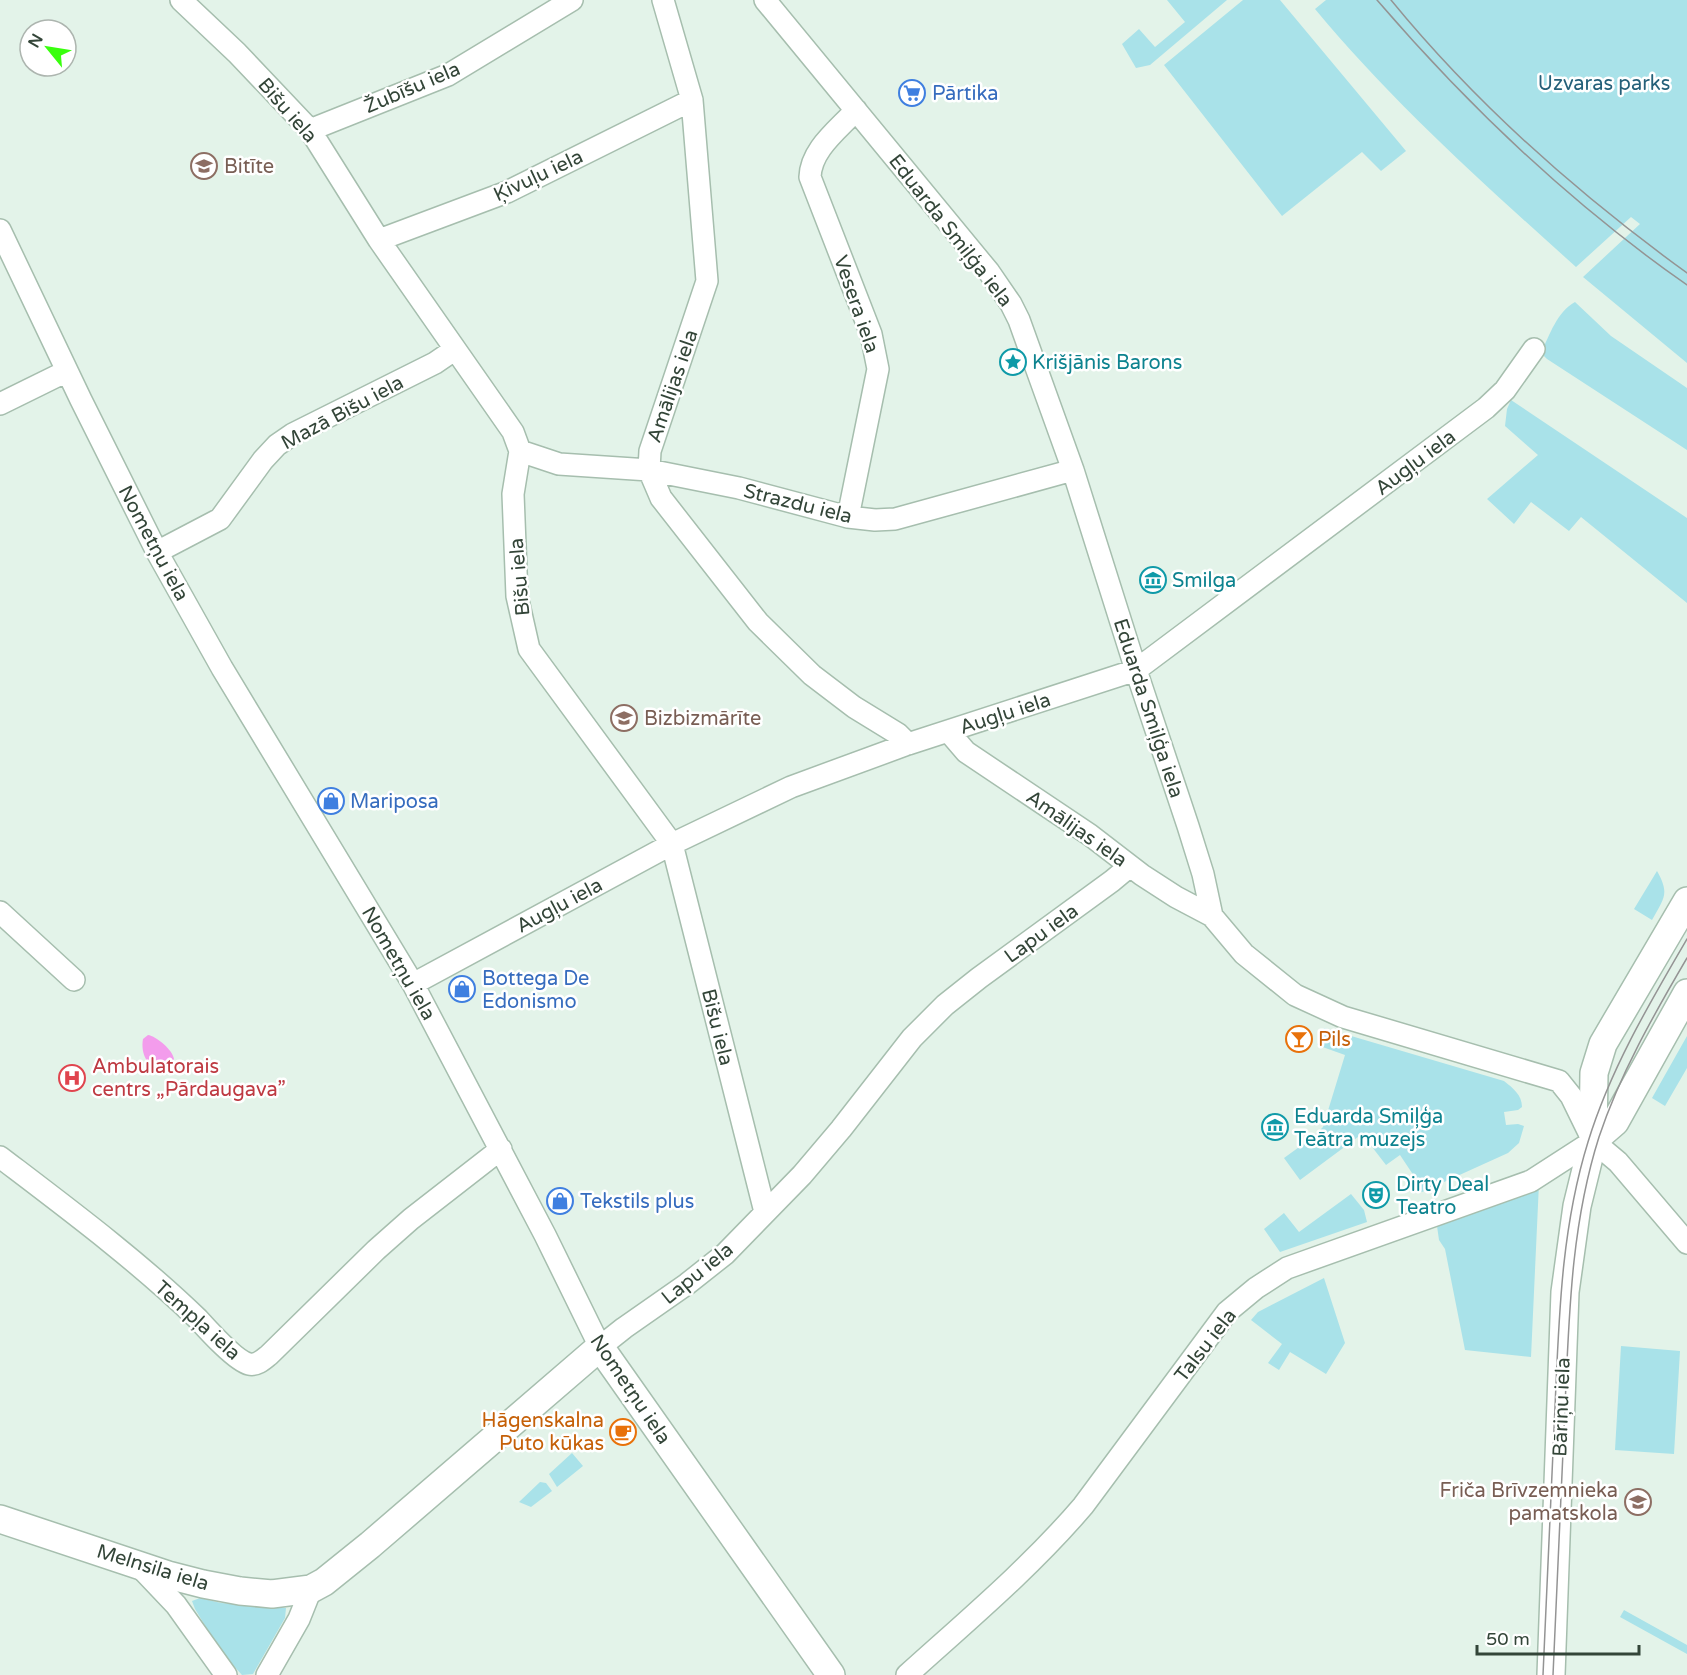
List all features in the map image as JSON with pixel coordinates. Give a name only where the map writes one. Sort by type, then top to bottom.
[{"type":"street","name":"Bišu iela","points":[[181,0],[237,53],[310,130],[379,240],[513,432],[520,451],[513,494],[517,596],[529,649],[672,844],[765,1212]]},
{"type":"street","name":"Žubīšu iela","points":[[310,130],[448,75],[572,0]]},
{"type":"street","name":"Amālijas iela","points":[[663,0],[692,100],[707,281],[650,451],[649,470],[661,498],[758,622],[812,675],[854,707],[898,734],[908,744]]},
{"type":"street","name":"Eduarda Smiļģa iela","points":[[765,0],[988,272],[1011,304],[1027,339],[1073,470],[1191,836],[1212,916],[1244,954],[1295,995],[1315,1005],[1343,1017],[1559,1082],[1571,1096],[1593,1141],[1618,1162],[1687,1243]]},
{"type":"street","name":"Ķivuļu iela","points":[[379,240],[507,192],[692,100]]},
{"type":"street","name":"Vesera iela","points":[[848,517],[878,369],[871,334],[810,177],[818,151],[856,110]]},
{"type":"street","name":"Nometņu iela","points":[[0,230],[157,552],[222,668],[413,984],[501,1149],[600,1347],[831,1675]]},
{"type":"street","name":"Augļu iela","points":[[413,984],[672,844],[791,787],[908,744],[1136,670],[1486,408],[1505,390],[1534,349]]},
{"type":"street","name":"Mazā Bišu iela","points":[[157,552],[220,519],[263,460],[277,445],[293,434],[435,363],[454,350]]},
{"type":"street","points":[[0,404],[67,371]]},
{"type":"street","name":"Strazdu iela","points":[[520,451],[559,464],[649,470],[739,488],[848,517],[875,520],[895,519],[1073,470]]},
{"type":"street","name":"Amālijas iela","points":[[948,732],[966,752],[1090,835],[1176,897],[1212,916]]},
{"type":"street","name":"Lapu iela","points":[[310,1589],[324,1582],[370,1545],[600,1347],[725,1254],[802,1175],[912,1038],[945,1005],[1130,866]]},
{"type":"street","name":"Bāriņu iela","points":[[1551,1675],[1565,1292],[1577,1206],[1593,1141],[1594,1073],[1603,1044],[1687,901]]},
{"type":"street","points":[[0,912],[74,980]]},
{"type":"street","points":[[1593,1141],[1615,1122],[1687,993]]},
{"type":"street","name":"Talsu iela","points":[[907,1675],[1032,1562],[1059,1534],[1083,1506],[1227,1312],[1256,1288],[1287,1268],[1531,1181],[1593,1141]]},
{"type":"street","name":"Tempļa iela","points":[[0,1157],[119,1251],[190,1312],[239,1359],[249,1364],[257,1364],[411,1219],[501,1149]]},
{"type":"street","name":"Melnsila iela","points":[[0,1519],[203,1584],[272,1594],[310,1589]]},
{"type":"street","points":[[139,1565],[176,1605],[226,1675]]},
{"type":"street","points":[[267,1675],[299,1619],[310,1589]]},
{"type":"green space","points":[[1167,0],[1227,0],[1150,65],[1136,68],[1122,44],[1139,29],[1155,47],[1185,22]]},
{"type":"green space","points":[[1243,0],[1280,0],[1406,151],[1381,171],[1362,152],[1282,216],[1164,65]]},
{"type":"green space","name":"Uzvaras parks","points":[[1326,0],[1687,0],[1687,363],[1583,277],[1640,224],[1631,217],[1576,267],[1474,174],[1376,78],[1315,9]]},
{"type":"green space","points":[[1575,302],[1611,336],[1687,388],[1687,450],[1541,353],[1563,312]]},
{"type":"green space","points":[[1511,400],[1687,518],[1687,603],[1581,517],[1569,531],[1531,502],[1514,524],[1487,499],[1538,455],[1505,426],[1507,409]]},
{"type":"green space","points":[[1657,871],[1663,885],[1664,896],[1652,920],[1634,909]]},
{"type":"green space","points":[[1324,1028],[1504,1081],[1516,1092],[1522,1103],[1522,1107],[1518,1110],[1504,1112],[1506,1125],[1524,1126],[1519,1143],[1508,1153],[1422,1192],[1400,1155],[1386,1165],[1362,1134],[1300,1180],[1284,1158],[1323,1127],[1345,1055],[1317,1045]]},
{"type":"green space","points":[[1687,1036],[1687,1068],[1665,1106],[1652,1098]]},
{"type":"green space","points":[[1539,1183],[1531,1357],[1465,1350],[1445,1249],[1439,1240],[1436,1219]]},
{"type":"green space","points":[[1351,1194],[1364,1210],[1367,1222],[1280,1252],[1264,1229],[1284,1213],[1299,1232]]},
{"type":"green space","points":[[1324,1278],[1345,1343],[1326,1374],[1290,1352],[1279,1370],[1268,1363],[1282,1344],[1251,1320],[1258,1312]]},
{"type":"green space","points":[[1621,1346],[1680,1351],[1674,1454],[1615,1450]]},
{"type":"green space","points":[[572,1453],[583,1466],[557,1487],[549,1474]]},
{"type":"green space","points":[[540,1482],[546,1483],[552,1491],[531,1507],[519,1502]]},
{"type":"green space","points":[[200,1598],[221,1603],[286,1608],[285,1618],[253,1674],[242,1675],[221,1652],[195,1609],[192,1601]]},
{"type":"green space","points":[[1624,1610],[1687,1645],[1687,1654],[1620,1617]]},
{"type":"shaded area","points":[[148,1035],[159,1041],[173,1055],[174,1059],[169,1068],[156,1068],[148,1062],[142,1045],[143,1039]]},
{"type":"tram line","points":[[1377,0],[1448,78],[1523,152],[1603,221],[1687,285]]},
{"type":"tram line","points":[[1391,0],[1458,75],[1530,146],[1607,212],[1687,273]]},
{"type":"tram line","points":[[1543,1675],[1560,1307],[1572,1208],[1588,1142],[1607,1089],[1645,1013],[1687,939]]},
{"type":"tram line","points":[[1553,1675],[1570,1305],[1582,1204],[1607,1114],[1627,1068],[1687,958]]},
{"type":"place","name":"Pārtika","points":[[912,93]]},
{"type":"place","name":"Bitīte","points":[[204,166]]},
{"type":"place","name":"Krišjānis Barons","points":[[1013,362]]},
{"type":"place","name":"Smilga","points":[[1153,580]]},
{"type":"place","name":"Bizbizmārīte","points":[[624,718]]},
{"type":"place","name":"Mariposa","points":[[331,801]]},
{"type":"place","name":"Bottega De Edonismo","points":[[462,989]]},
{"type":"place","name":"Pils","points":[[1299,1039]]},
{"type":"place","name":"Ambulatorais centrs „Pārdaugava”","points":[[72,1078]]},
{"type":"place","name":"Eduarda Smiļģa Teātra muzejs","points":[[1275,1127]]},
{"type":"place","name":"Dirty Deal Teatro","points":[[1376,1195]]},
{"type":"place","name":"Tekstils plus","points":[[560,1201]]},
{"type":"place","name":"Hāgenskalna Puto kūkas","points":[[623,1432]]},
{"type":"place","name":"Friča Brīvzemnieka pamatskola","points":[[1638,1502]]}]
